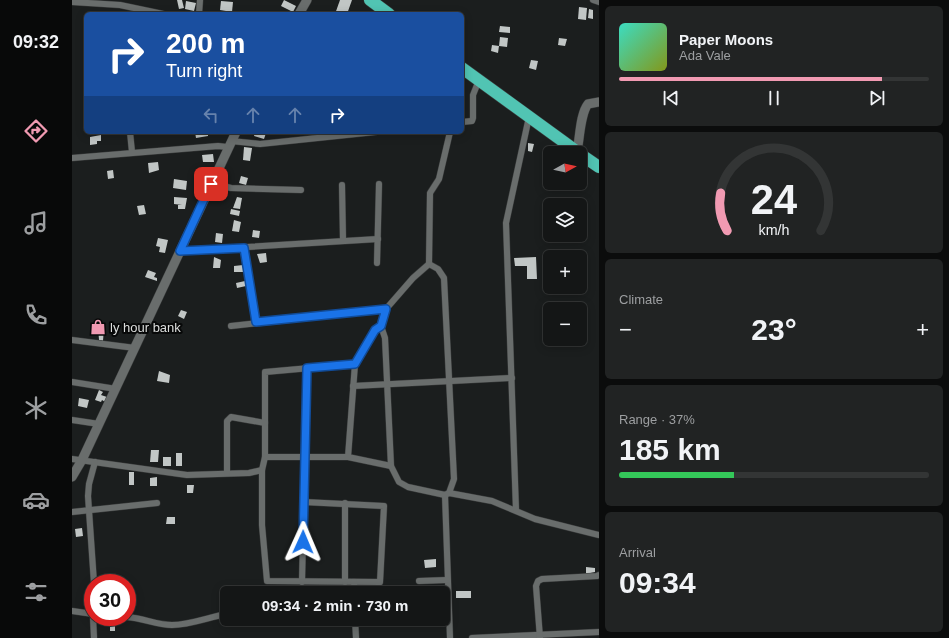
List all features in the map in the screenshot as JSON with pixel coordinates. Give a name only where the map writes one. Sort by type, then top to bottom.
[{"type":"highway","points":[[370,0],[386,12]]},
{"type":"highway","points":[[464,69],[570,146]]},
{"type":"highway","points":[[587,159],[599,167]]},
{"type":"street","points":[[199,12],[200,0]]},
{"type":"street","points":[[300,12],[307,0]]},
{"type":"street","points":[[593,0],[599,2]]},
{"type":"street","points":[[72,2],[120,5],[153,12]]},
{"type":"street","points":[[464,122],[472,121],[473,95],[479,80]]},
{"type":"street","points":[[580,146],[583,112],[588,104],[599,102]]},
{"type":"street","points":[[516,510],[506,223],[530,116]]},
{"type":"street","points":[[130,134],[132,152]]},
{"type":"street","points":[[72,477],[82,460],[180,251],[216,185],[229,144],[235,134]]},
{"type":"street","points":[[72,158],[229,144],[260,144],[356,134]]},
{"type":"street","points":[[450,134],[439,179],[430,193],[429,264],[413,278],[386,309],[381,326],[385,338],[391,466],[399,482],[408,487],[492,501],[516,510],[535,520],[599,535]]},
{"type":"street","points":[[377,263],[379,184]]},
{"type":"street","points":[[216,185],[300,190]]},
{"type":"street","points":[[342,185],[343,240]]},
{"type":"street","points":[[180,251],[378,239]]},
{"type":"street","points":[[244,248],[256,322]]},
{"type":"street","points":[[429,264],[438,269],[444,278],[450,380],[454,479],[447,494],[446,580],[450,638]]},
{"type":"street","points":[[231,326],[256,322],[386,309]]},
{"type":"street","points":[[348,457],[355,364],[375,330],[381,326]]},
{"type":"street","points":[[72,340],[135,348]]},
{"type":"street","points":[[304,502],[383,505],[385,507],[381,580],[379,583],[270,582],[266,578],[262,525],[262,470],[265,457],[265,372],[355,364]]},
{"type":"street","points":[[302,582],[307,368]]},
{"type":"street","points":[[353,386],[512,378]]},
{"type":"street","points":[[72,382],[116,388]]},
{"type":"street","points":[[227,473],[227,421],[230,417],[264,423]]},
{"type":"street","points":[[72,420],[99,424]]},
{"type":"street","points":[[265,457],[348,457],[391,466]]},
{"type":"street","points":[[72,459],[187,475],[249,473],[262,470]]},
{"type":"street","points":[[93,574],[88,511],[89,484],[95,462]]},
{"type":"street","points":[[345,503],[345,582]]},
{"type":"street","points":[[72,512],[157,504]]},
{"type":"street","points":[[540,636],[536,586],[538,581],[542,579],[599,575]]},
{"type":"street","points":[[419,581],[446,580]]},
{"type":"street","points":[[72,611],[84,613]]},
{"type":"street","points":[[136,618],[147,619],[161,624],[174,625],[220,615]]},
{"type":"street","points":[[93,626],[94,638]]},
{"type":"street","points":[[355,626],[356,638]]},
{"type":"street","points":[[472,638],[540,636],[599,632]]},
{"type":"building","points":[[177,0],[182,0],[184,8],[179,9]]},
{"type":"building","points":[[284,0],[296,6],[293,12],[281,6]]},
{"type":"building","points":[[340,0],[352,0],[348,12],[336,12]]},
{"type":"building","points":[[186,1],[196,3],[194,11],[185,9]]},
{"type":"building","points":[[221,1],[233,2],[232,12],[220,10]]},
{"type":"building","points":[[579,7],[587,8],[586,20],[578,19]]},
{"type":"building","points":[[589,9],[593,10],[593,19],[588,18]]},
{"type":"building","points":[[500,26],[510,27],[510,33],[499,32]]},
{"type":"building","points":[[500,37],[508,38],[507,47],[499,46]]},
{"type":"building","points":[[559,38],[567,39],[565,46],[558,45]]},
{"type":"building","points":[[492,45],[499,46],[498,53],[491,51]]},
{"type":"building","points":[[531,60],[538,61],[536,70],[529,68]]},
{"type":"building","points":[[195,134],[208,134],[208,136],[196,138]]},
{"type":"building","points":[[254,134],[266,134],[264,139],[254,136]]},
{"type":"building","points":[[101,135],[101,141],[97,141],[97,144],[90,145],[90,137]]},
{"type":"building","points":[[528,143],[534,144],[532,152],[528,151]]},
{"type":"building","points":[[244,147],[252,148],[250,161],[243,160]]},
{"type":"building","points":[[213,154],[214,162],[203,162],[202,155]]},
{"type":"building","points":[[158,162],[159,170],[149,173],[148,163]]},
{"type":"building","points":[[113,170],[114,178],[108,179],[107,171]]},
{"type":"building","points":[[241,176],[248,178],[246,185],[239,183]]},
{"type":"building","points":[[174,179],[187,181],[186,190],[173,188]]},
{"type":"building","points":[[174,197],[187,198],[185,209],[178,209],[178,205],[182,205],[174,204]]},
{"type":"building","points":[[237,197],[242,198],[240,209],[233,208]]},
{"type":"building","points":[[144,205],[146,214],[139,215],[137,206]]},
{"type":"building","points":[[231,209],[240,211],[239,216],[230,214]]},
{"type":"building","points":[[234,220],[241,222],[239,232],[232,231]]},
{"type":"building","points":[[253,230],[260,231],[259,238],[252,237]]},
{"type":"building","points":[[216,233],[223,234],[222,243],[215,242]]},
{"type":"building","points":[[158,238],[168,240],[165,253],[159,252],[160,247],[156,246]]},
{"type":"building","points":[[266,253],[267,262],[260,263],[257,254]]},
{"type":"building","points":[[214,257],[221,260],[220,268],[213,268]]},
{"type":"building","points":[[536,257],[537,279],[527,279],[527,266],[515,266],[514,258]]},
{"type":"building","points":[[243,265],[243,272],[234,272],[234,266]]},
{"type":"building","points":[[148,270],[156,273],[154,277],[157,278],[157,281],[145,277]]},
{"type":"building","points":[[245,281],[246,286],[237,288],[236,283]]},
{"type":"building","points":[[181,310],[187,312],[184,319],[178,316]]},
{"type":"building","points":[[98,327],[104,328],[103,341],[99,340]]},
{"type":"building","points":[[159,371],[170,375],[169,383],[157,381]]},
{"type":"building","points":[[99,390],[103,392],[101,395],[107,397],[105,402],[102,400],[101,402],[95,400]]},
{"type":"building","points":[[79,398],[89,400],[87,408],[78,406]]},
{"type":"building","points":[[151,450],[159,450],[158,462],[150,462]]},
{"type":"building","points":[[176,453],[182,453],[182,466],[176,466]]},
{"type":"building","points":[[163,457],[171,457],[171,466],[163,466]]},
{"type":"building","points":[[129,472],[134,472],[134,485],[129,485]]},
{"type":"building","points":[[157,477],[157,486],[150,486],[150,478]]},
{"type":"building","points":[[187,485],[194,485],[193,493],[187,493]]},
{"type":"building","points":[[167,517],[175,517],[175,524],[166,524]]},
{"type":"building","points":[[82,528],[83,536],[76,537],[75,529]]},
{"type":"building","points":[[436,559],[436,567],[425,568],[424,560]]},
{"type":"building","points":[[586,567],[595,568],[595,572],[586,574]]},
{"type":"building","points":[[456,591],[471,591],[471,598],[456,598]]},
{"type":"building","points":[[110,626],[115,626],[115,631],[110,631]]},
{"type":"place","name":"ly hour bank","points":[[98,327]]},
{"type":"route","points":[[211,184],[180,251],[244,248],[256,322],[386,309],[381,326],[375,330],[355,364],[307,368],[303,542]]}]
